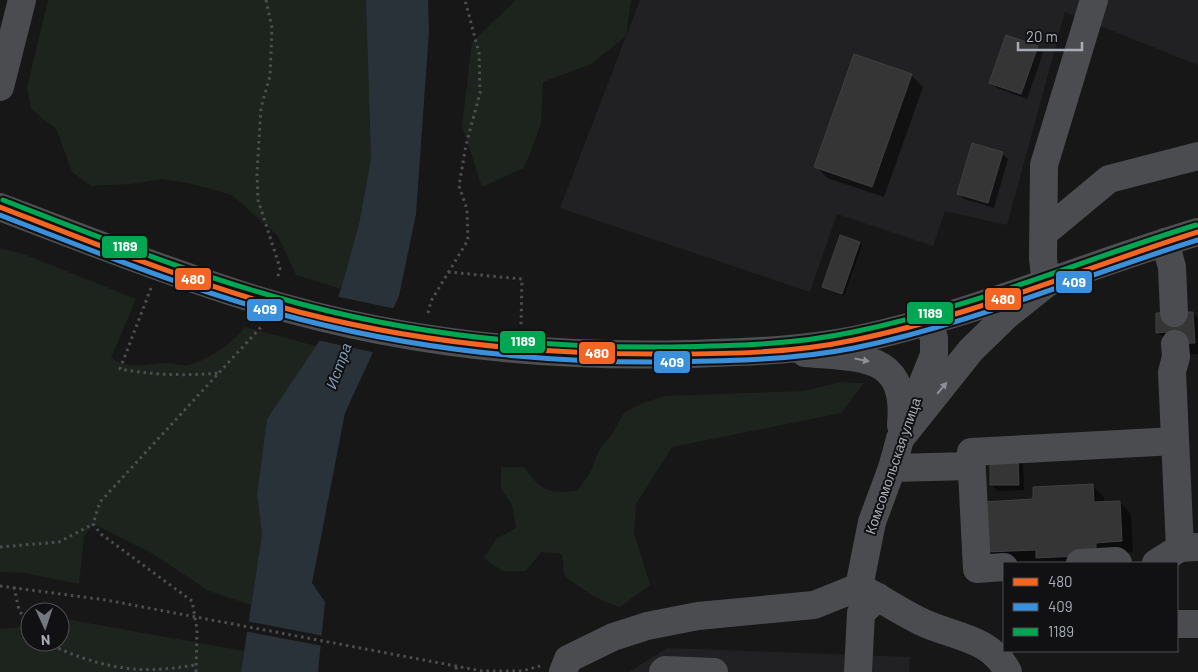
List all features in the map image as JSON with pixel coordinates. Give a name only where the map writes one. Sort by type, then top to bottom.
[{"type":"main road","points":[[0,208],[158,276],[246,296],[326,318],[428,339],[514,340],[646,354],[778,351],[852,340],[928,322],[1198,232]]},
{"type":"street","points":[[0,87],[22,0]]},
{"type":"street","points":[[900,439],[971,350],[1007,315],[1046,284],[1043,259],[1044,165],[1094,0]]},
{"type":"street","points":[[1044,233],[1109,179],[1198,156]]},
{"type":"street","points":[[1165,242],[1172,267],[1174,313]]},
{"type":"street","name":"Комсомольская улица","points":[[869,592],[872,522],[892,468],[900,439],[934,355],[934,338],[928,322]]},
{"type":"street","points":[[1158,562],[1189,548],[1175,441],[1172,372],[1176,357],[1175,344]]},
{"type":"street","points":[[778,351],[842,356],[871,362],[886,368],[894,376],[899,387],[903,408],[900,439]]},
{"type":"street","points":[[1003,567],[977,569],[970,452],[1175,441]]},
{"type":"street","points":[[892,468],[971,466]]},
{"type":"street","points":[[1098,562],[1117,562]]},
{"type":"street","points":[[858,672],[861,613],[869,592]]},
{"type":"street","points":[[565,665],[613,637],[647,626],[698,616],[814,604],[869,592],[921,622],[996,643],[999,656],[1008,672]]},
{"type":"street","points":[[1178,624],[1198,624]]},
{"type":"street","points":[[662,672],[665,670],[714,672]]},
{"type":"path","points":[[266,0],[272,28],[270,76],[261,108],[257,182],[258,200],[280,268],[275,286]]},
{"type":"path","points":[[427,319],[431,301],[468,240],[467,209],[459,186],[466,145],[480,93],[479,53],[465,0]]},
{"type":"path","points":[[448,272],[522,279],[514,340]]},
{"type":"path","points":[[158,276],[120,370],[149,374],[194,376],[219,373]]},
{"type":"path","points":[[0,547],[59,542],[93,524],[100,502],[265,322]]},
{"type":"path","points":[[93,524],[101,534],[192,601],[197,629],[196,672]]},
{"type":"path","points":[[0,586],[106,600],[482,671],[522,670],[565,665]]},
{"type":"path","points":[[14,587],[20,612]]},
{"type":"path","points":[[66,652],[111,668],[131,671],[195,665]]},
{"type":"path","points":[[456,667],[456,672]]},
{"type":"path","points":[[111,668],[114,672]]},
{"type":"shaded area","points":[[48,0],[366,0],[371,159],[359,224],[341,289],[296,275],[278,236],[232,195],[188,183],[161,179],[131,184],[91,186],[72,172],[57,130],[31,109],[27,88]]},
{"type":"shaded area","points":[[516,0],[631,0],[626,36],[591,64],[543,82],[541,124],[524,168],[482,187],[462,126],[472,42]]},
{"type":"shaded area","points":[[640,0],[1198,0],[1198,65],[1065,12],[1007,225],[945,211],[933,246],[837,214],[810,292],[560,208]]},
{"type":"shaded area","points":[[0,248],[26,255],[136,299],[111,358],[123,364],[165,363],[189,365],[196,363],[220,350],[245,327],[316,346],[267,419],[257,494],[262,534],[251,605],[209,591],[153,554],[94,524],[84,536],[79,584],[25,573],[0,572]]},
{"type":"shaded area","points":[[841,382],[864,383],[841,413],[672,447],[636,504],[634,533],[650,585],[620,607],[590,594],[564,575],[562,554],[541,552],[526,571],[502,571],[484,558],[496,539],[516,528],[512,505],[501,488],[501,467],[524,467],[541,486],[553,491],[578,490],[591,471],[599,450],[613,433],[624,413],[643,403],[665,396],[804,391]]},
{"type":"shaded area","points":[[70,620],[244,651],[241,672],[0,672],[0,629],[20,627],[20,652],[70,652]]},
{"type":"shaded area","points":[[667,648],[910,657],[909,672],[629,672]]},
{"type":"water","name":"Истра","points":[[366,0],[428,0],[429,31],[416,214],[399,296],[345,413],[312,583],[325,602],[318,672],[241,672],[262,534],[257,494],[267,419],[326,331],[341,289],[359,224],[371,159]]},
{"type":"pier","points":[[335,296],[396,309],[376,353],[317,340],[323,330]]},
{"type":"pier","points":[[246,621],[324,636],[323,646],[244,631]]},
{"type":"building","points":[[1006,35],[1038,46],[1021,94],[989,83]]},
{"type":"building","points":[[854,54],[912,74],[872,187],[814,167]]},
{"type":"building","points":[[972,143],[1003,152],[988,203],[957,194]]},
{"type":"building","points":[[840,235],[860,242],[842,294],[822,287]]},
{"type":"building","points":[[1193,312],[1195,343],[1166,344],[1166,332],[1156,333],[1156,313]]},
{"type":"building","points":[[1018,456],[1019,485],[990,485],[990,457]]},
{"type":"building","points":[[1093,484],[1094,502],[1120,501],[1122,541],[1096,543],[1096,555],[1036,558],[1036,550],[986,552],[984,502],[1033,499],[1033,487]]},
{"type":"transit line","name":"1189","points":[[3,200],[225,282],[346,315],[437,332],[483,338],[622,347],[761,344],[808,340],[853,332],[897,322],[983,297],[1196,225]]},
{"type":"transit line","name":"480","points":[[0,207],[111,250],[223,290],[345,323],[390,332],[482,345],[622,354],[762,352],[808,348],[854,340],[898,330],[985,305],[1198,232]]},
{"type":"transit line","name":"409","points":[[0,215],[185,285],[261,309],[345,330],[390,339],[482,352],[529,357],[622,362],[762,359],[854,348],[898,338],[985,313],[1198,240]]}]
